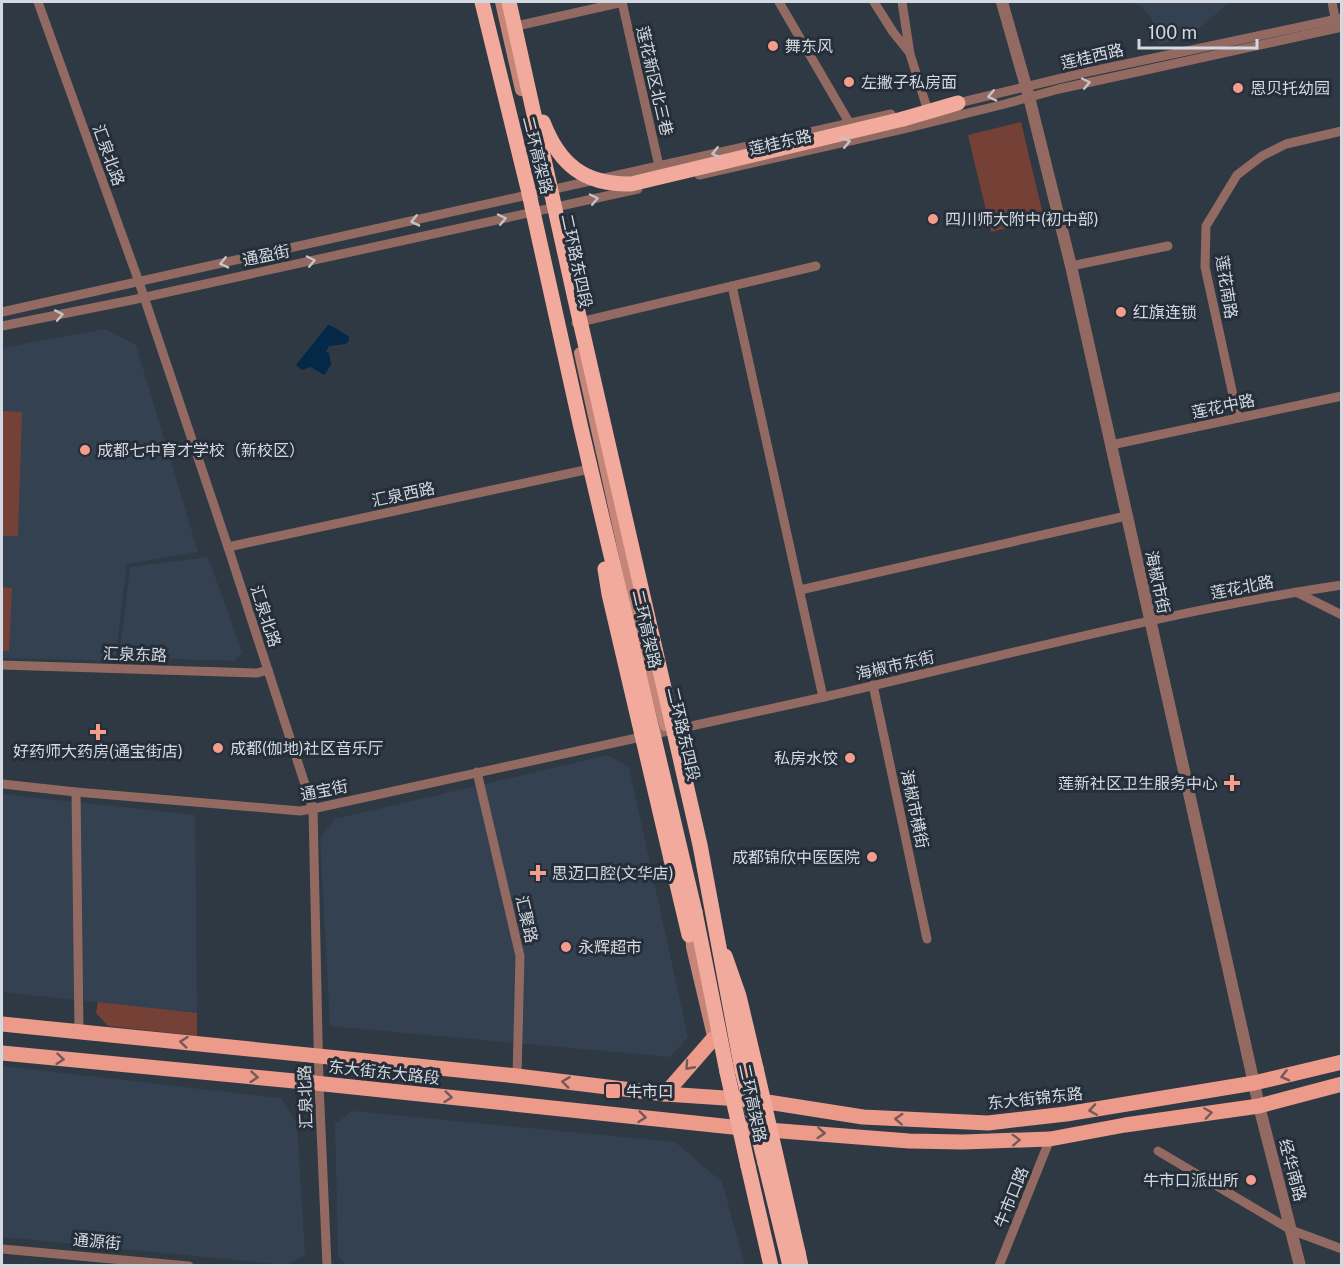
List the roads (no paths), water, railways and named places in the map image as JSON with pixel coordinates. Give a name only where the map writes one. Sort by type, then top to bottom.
[{"type":"highway","name":"二环高架路","points":[[482,2],[594,469],[695,912],[730,1083],[773,1266]]},
{"type":"highway","name":"二环高架路","points":[[509,2],[700,844],[742,1070],[790,1266]]},
{"type":"highway","points":[[521,57],[551,141],[561,157],[585,176],[611,184],[631,184],[958,104]]},
{"type":"highway","points":[[594,469],[630,513],[698,803],[700,844]]},
{"type":"highway","points":[[594,469],[609,594],[692,947]]},
{"type":"highway","points":[[717,931],[739,996],[798,1261]]},
{"type":"main road","points":[[489,2],[543,210]]},
{"type":"main road","points":[[501,2],[539,194]]},
{"type":"main road","name":"二环路东四段","points":[[543,210],[647,736],[691,923],[692,947],[729,1098],[742,1128],[773,1266]]},
{"type":"main road","name":"二环路东四段","points":[[543,210],[574,324],[594,469],[667,731],[755,1100],[798,1261]]},
{"type":"main road","name":"东大街东大路段","points":[[2,1024],[517,1076],[665,1094],[729,1098]]},
{"type":"main road","points":[[665,1094],[713,1039]]},
{"type":"main road","name":"东大街东大路段","points":[[2,1053],[763,1129]]},
{"type":"main road","name":"东大街锦东路","points":[[729,1098],[863,1117],[988,1123],[1066,1114],[1254,1083],[1341,1062]]},
{"type":"main road","points":[[763,1129],[909,1141],[1050,1139],[1125,1125],[1259,1106],[1341,1084]]},
{"type":"street","name":"汇泉北路","points":[[38,2],[139,282],[228,547],[312,809],[319,1084],[327,1266]]},
{"type":"street","points":[[507,28],[622,2]]},
{"type":"street","name":"莲花新区北三巷","points":[[622,2],[659,166]]},
{"type":"street","points":[[779,2],[850,124]]},
{"type":"street","points":[[874,2],[910,54]]},
{"type":"street","points":[[902,2],[910,54],[927,108]]},
{"type":"street","name":"海椒市街","points":[[1002,2],[1028,92],[1071,266],[1254,1083]]},
{"type":"street","points":[[1332,2],[1339,23]]},
{"type":"street","name":"莲桂西路","points":[[1028,92],[1059,88],[1339,23]]},
{"type":"street","name":"莲桂东路","points":[[539,194],[850,124],[927,108],[1028,92]]},
{"type":"street","name":"莲桂东路","points":[[543,210],[903,129],[1028,92]]},
{"type":"street","name":"莲花南路","points":[[1238,418],[1205,267],[1206,226],[1237,175],[1262,156],[1286,144],[1341,131]]},
{"type":"street","name":"通盈街","points":[[2,312],[539,194]]},
{"type":"street","name":"通盈街","points":[[2,326],[543,210]]},
{"type":"street","points":[[1071,266],[1168,246]]},
{"type":"street","points":[[574,324],[816,266]]},
{"type":"street","points":[[732,286],[824,697]]},
{"type":"street","name":"莲花中路","points":[[1111,445],[1341,396]]},
{"type":"street","name":"汇泉西路","points":[[228,547],[594,469]]},
{"type":"street","points":[[800,590],[1126,516]]},
{"type":"street","name":"莲花北路","points":[[1149,621],[1341,585]]},
{"type":"street","points":[[1296,592],[1341,615]]},
{"type":"street","name":"海椒市东街","points":[[647,736],[1149,621]]},
{"type":"street","name":"汇泉东路","points":[[2,665],[257,673],[268,670]]},
{"type":"street","name":"海椒市横街","points":[[873,685],[927,939]]},
{"type":"street","name":"通宝街","points":[[2,784],[300,811],[647,736]]},
{"type":"street","name":"汇聚路","points":[[477,772],[520,956],[517,1076]]},
{"type":"street","points":[[76,792],[79,1031]]},
{"type":"street","name":"经华南路","points":[[1254,1083],[1300,1266]]},
{"type":"street","name":"牛市口路","points":[[999,1266],[1050,1139]]},
{"type":"street","points":[[1158,1151],[1292,1230],[1341,1249]]},
{"type":"street","name":"通源街","points":[[2,1249],[189,1266]]},
{"type":"water","points":[[328,325],[349,336],[349,341],[345,344],[329,346],[326,352],[329,353],[331,365],[324,375],[311,367],[302,370],[296,365]]},
{"type":"place","name":"舞东风","points":[[773,46]]},
{"type":"place","name":"左撇子私房面","points":[[849,82]]},
{"type":"place","name":"恩贝托幼园","points":[[1238,88]]},
{"type":"place","name":"四川师大附中(初中部)","points":[[933,219]]},
{"type":"place","name":"红旗连锁","points":[[1121,312]]},
{"type":"place","name":"成都七中育才学校（新校区）","points":[[85,450]]},
{"type":"place","name":"好药师大药房(通宝街店)","points":[[98,732]]},
{"type":"place","name":"成都(伽地)社区音乐厅","points":[[218,748]]},
{"type":"place","name":"私房水饺","points":[[850,758]]},
{"type":"place","name":"莲新社区卫生服务中心","points":[[1232,783]]},
{"type":"place","name":"成都锦欣中医医院","points":[[872,857]]},
{"type":"place","name":"思迈口腔(文华店)","points":[[538,873]]},
{"type":"place","name":"永辉超市","points":[[566,947]]},
{"type":"place","name":"牛市口","points":[[613,1091]]},
{"type":"place","name":"牛市口派出所","points":[[1251,1180]]}]
